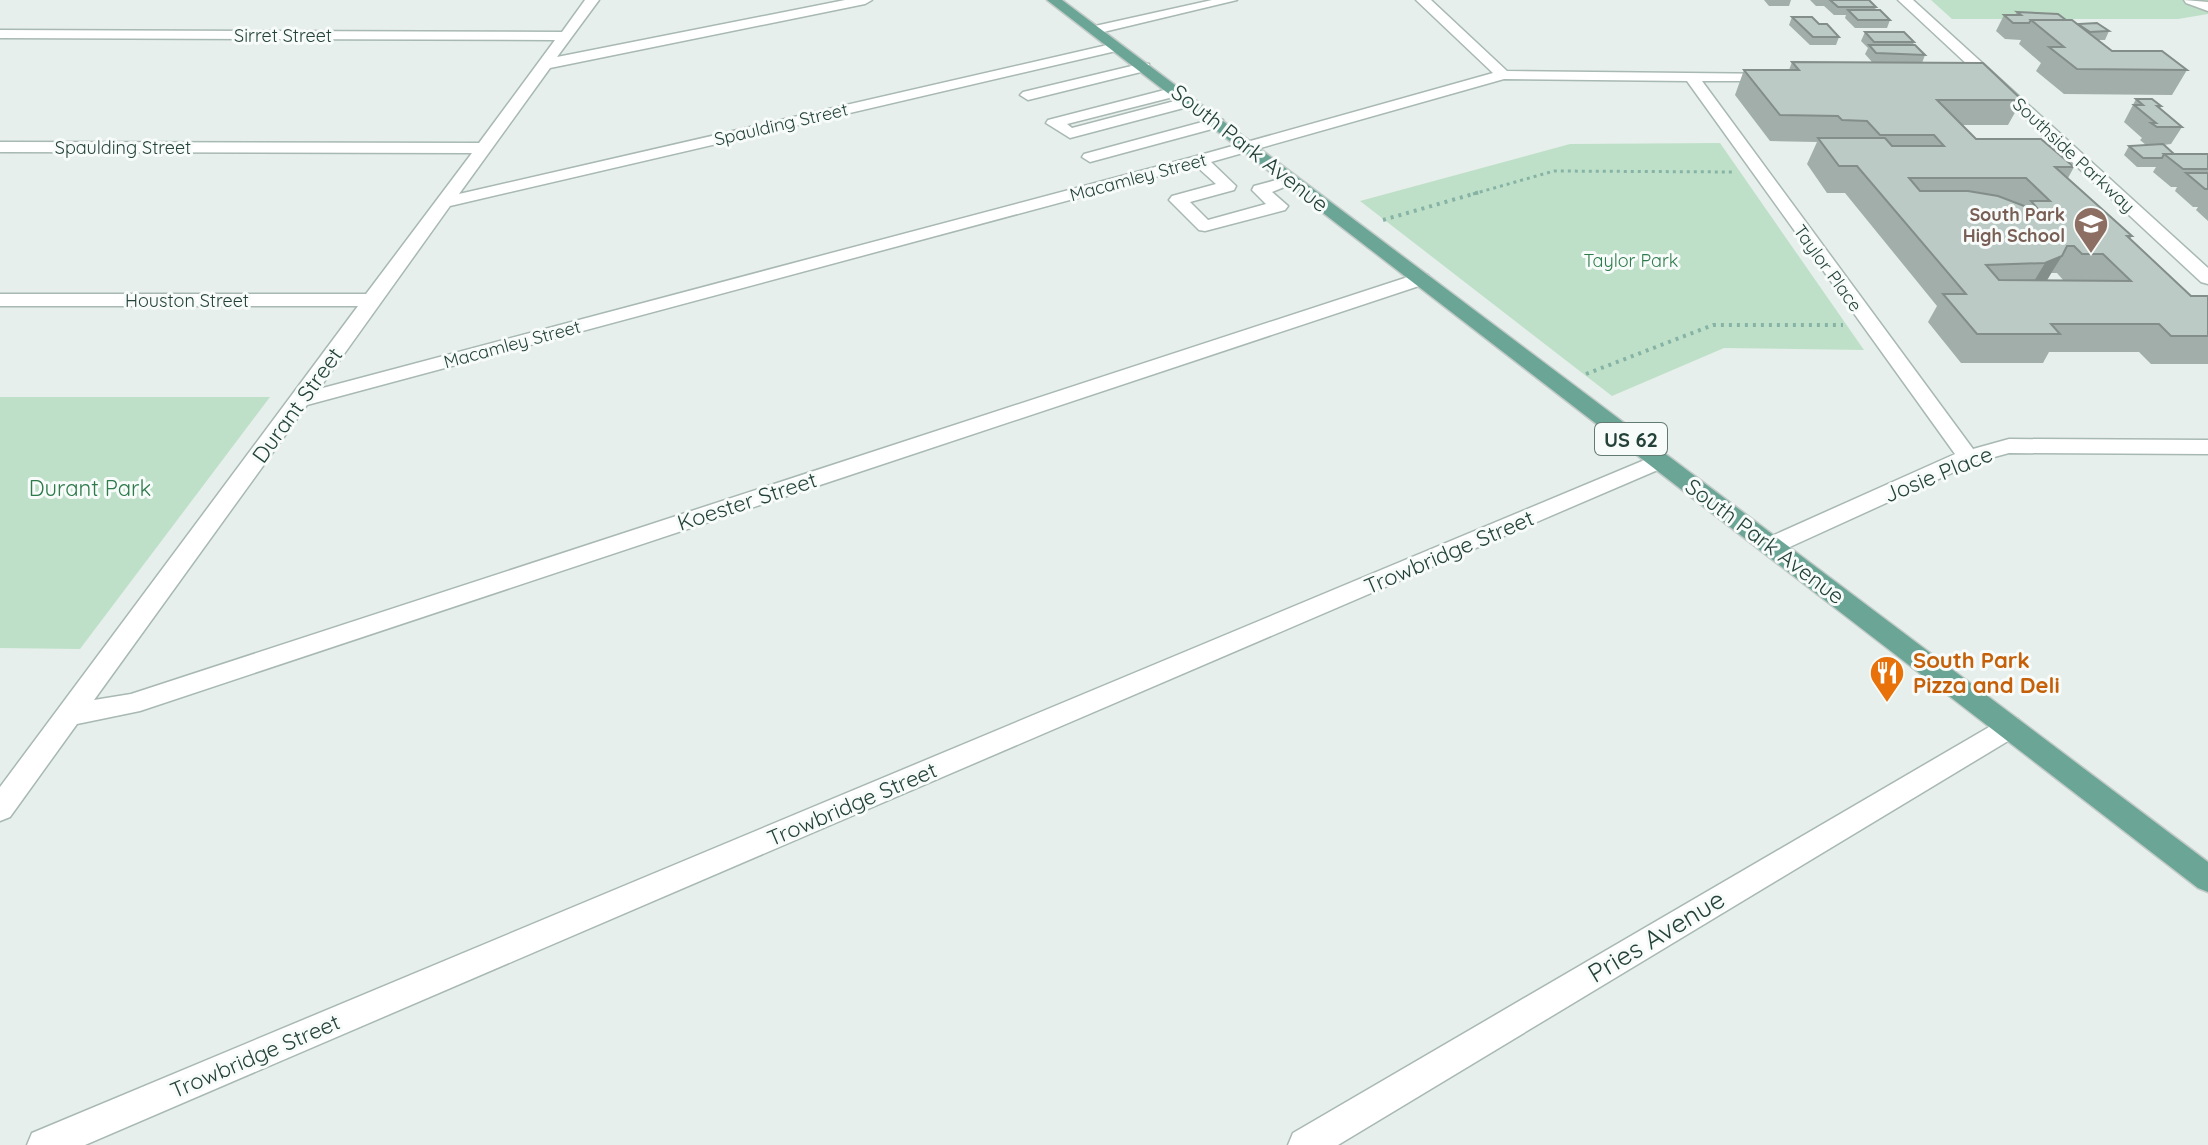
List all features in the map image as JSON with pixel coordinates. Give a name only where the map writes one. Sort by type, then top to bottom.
[{"type":"main road","name":"South Park Avenue","points":[[1054,0],[2208,879]]},
{"type":"street","name":"Durant Street","points":[[0,809],[592,0]]},
{"type":"street","points":[[546,64],[865,0]]},
{"type":"street","points":[[1095,30],[1230,0]]},
{"type":"street","points":[[1423,0],[1503,75]]},
{"type":"street","name":"Southside Parkway","points":[[1905,0],[2208,278]]},
{"type":"street","points":[[2191,0],[2208,7]]},
{"type":"street","name":"Sirret Street","points":[[0,34],[566,36]]},
{"type":"street","name":"Spaulding Street","points":[[447,202],[1116,47]]},
{"type":"street","points":[[1028,95],[1144,67]]},
{"type":"street","name":"Macamley Street","points":[[301,400],[1199,160],[1503,75],[1799,77]]},
{"type":"street","name":"Taylor Place","points":[[1691,76],[1968,457]]},
{"type":"street","points":[[1970,77],[1990,78]]},
{"type":"street","points":[[1070,133],[1183,97]]},
{"type":"street","points":[[1090,157],[1217,123]]},
{"type":"street","name":"Spaulding Street","points":[[0,147],[485,148]]},
{"type":"street","points":[[1199,160],[1228,186]]},
{"type":"street","points":[[1279,206],[1248,181],[1178,200],[1205,226],[1279,206],[1312,197]]},
{"type":"street","points":[[1260,190],[1291,181]]},
{"type":"street","points":[[2178,250],[2206,250]]},
{"type":"street","name":"Koester Street","points":[[71,715],[131,704],[1421,279]]},
{"type":"street","name":"Houston Street","points":[[0,300],[373,300]]},
{"type":"street","name":"Josie Place","points":[[1773,545],[1968,457],[2009,446],[2208,447]]},
{"type":"street","name":"Trowbridge Street","points":[[44,1145],[1659,461]]},
{"type":"street","name":"Pries Avenue","points":[[1305,1145],[2008,727]]},
{"type":"path","points":[[1355,228],[1554,171],[1745,172]]},
{"type":"path","points":[[1559,385],[1713,325],[1852,325]]},
{"type":"green space","points":[[1931,0],[2208,0],[2208,14],[2178,19],[1952,19]]},
{"type":"green space","name":"Taylor Park","points":[[1720,143],[1864,350],[1724,348],[1612,396],[1360,201],[1570,144]]},
{"type":"green space","name":"Durant Park","points":[[0,397],[270,397],[80,649],[0,648]]},
{"type":"building","points":[[1830,0],[1869,0],[1876,7],[1838,7]]},
{"type":"building","points":[[1848,10],[1880,10],[1890,20],[1858,20]]},
{"type":"building","points":[[2017,12],[2058,14],[2066,20],[2013,23],[2004,15],[2021,15]]},
{"type":"building","points":[[1792,17],[1812,17],[1819,24],[1827,24],[1839,37],[1813,37]]},
{"type":"building","points":[[2031,20],[2072,20],[2112,51],[2162,51],[2187,70],[2077,69],[2049,47],[2064,47]]},
{"type":"building","points":[[2097,23],[2109,31],[2090,32],[2078,24]]},
{"type":"building","points":[[1865,32],[1904,32],[1914,42],[1874,42]]},
{"type":"building","points":[[1869,45],[1915,45],[1925,55],[1876,53]]},
{"type":"building","points":[[1792,62],[1983,63],[2022,100],[1937,100],[1976,139],[2041,139],[2074,167],[2055,167],[2132,236],[2127,236],[2191,296],[2208,296],[2208,336],[2171,336],[2159,324],[2051,324],[2060,334],[1977,334],[1943,294],[1966,294],[1857,166],[1839,166],[1818,138],[1885,138],[1892,146],[1944,146],[1934,135],[1880,135],[1867,121],[1842,120],[1838,116],[1780,115],[1744,70],[1799,70]],"holes":[[[1909,178],[2026,178],[2050,201],[2031,201],[2038,209],[2032,209],[1998,196],[1968,191],[1920,191]],[[2067,246],[2074,246],[2082,254],[2103,254],[2131,281],[1999,280],[1986,265],[2045,263],[2062,256]]]},
{"type":"building","points":[[2136,99],[2152,99],[2182,127],[2157,127],[2134,105],[2143,105]]},
{"type":"building","points":[[2163,144],[2174,154],[2164,154],[2162,158],[2143,158],[2129,146]]},
{"type":"building","points":[[2164,154],[2208,154],[2208,169],[2183,169]]},
{"type":"building","points":[[2186,173],[2208,173],[2208,189],[2205,189]]},
{"type":"place","name":"South Park High School","points":[[2091,255]]},
{"type":"place","name":"South Park Pizza and Deli","points":[[1887,704]]}]
